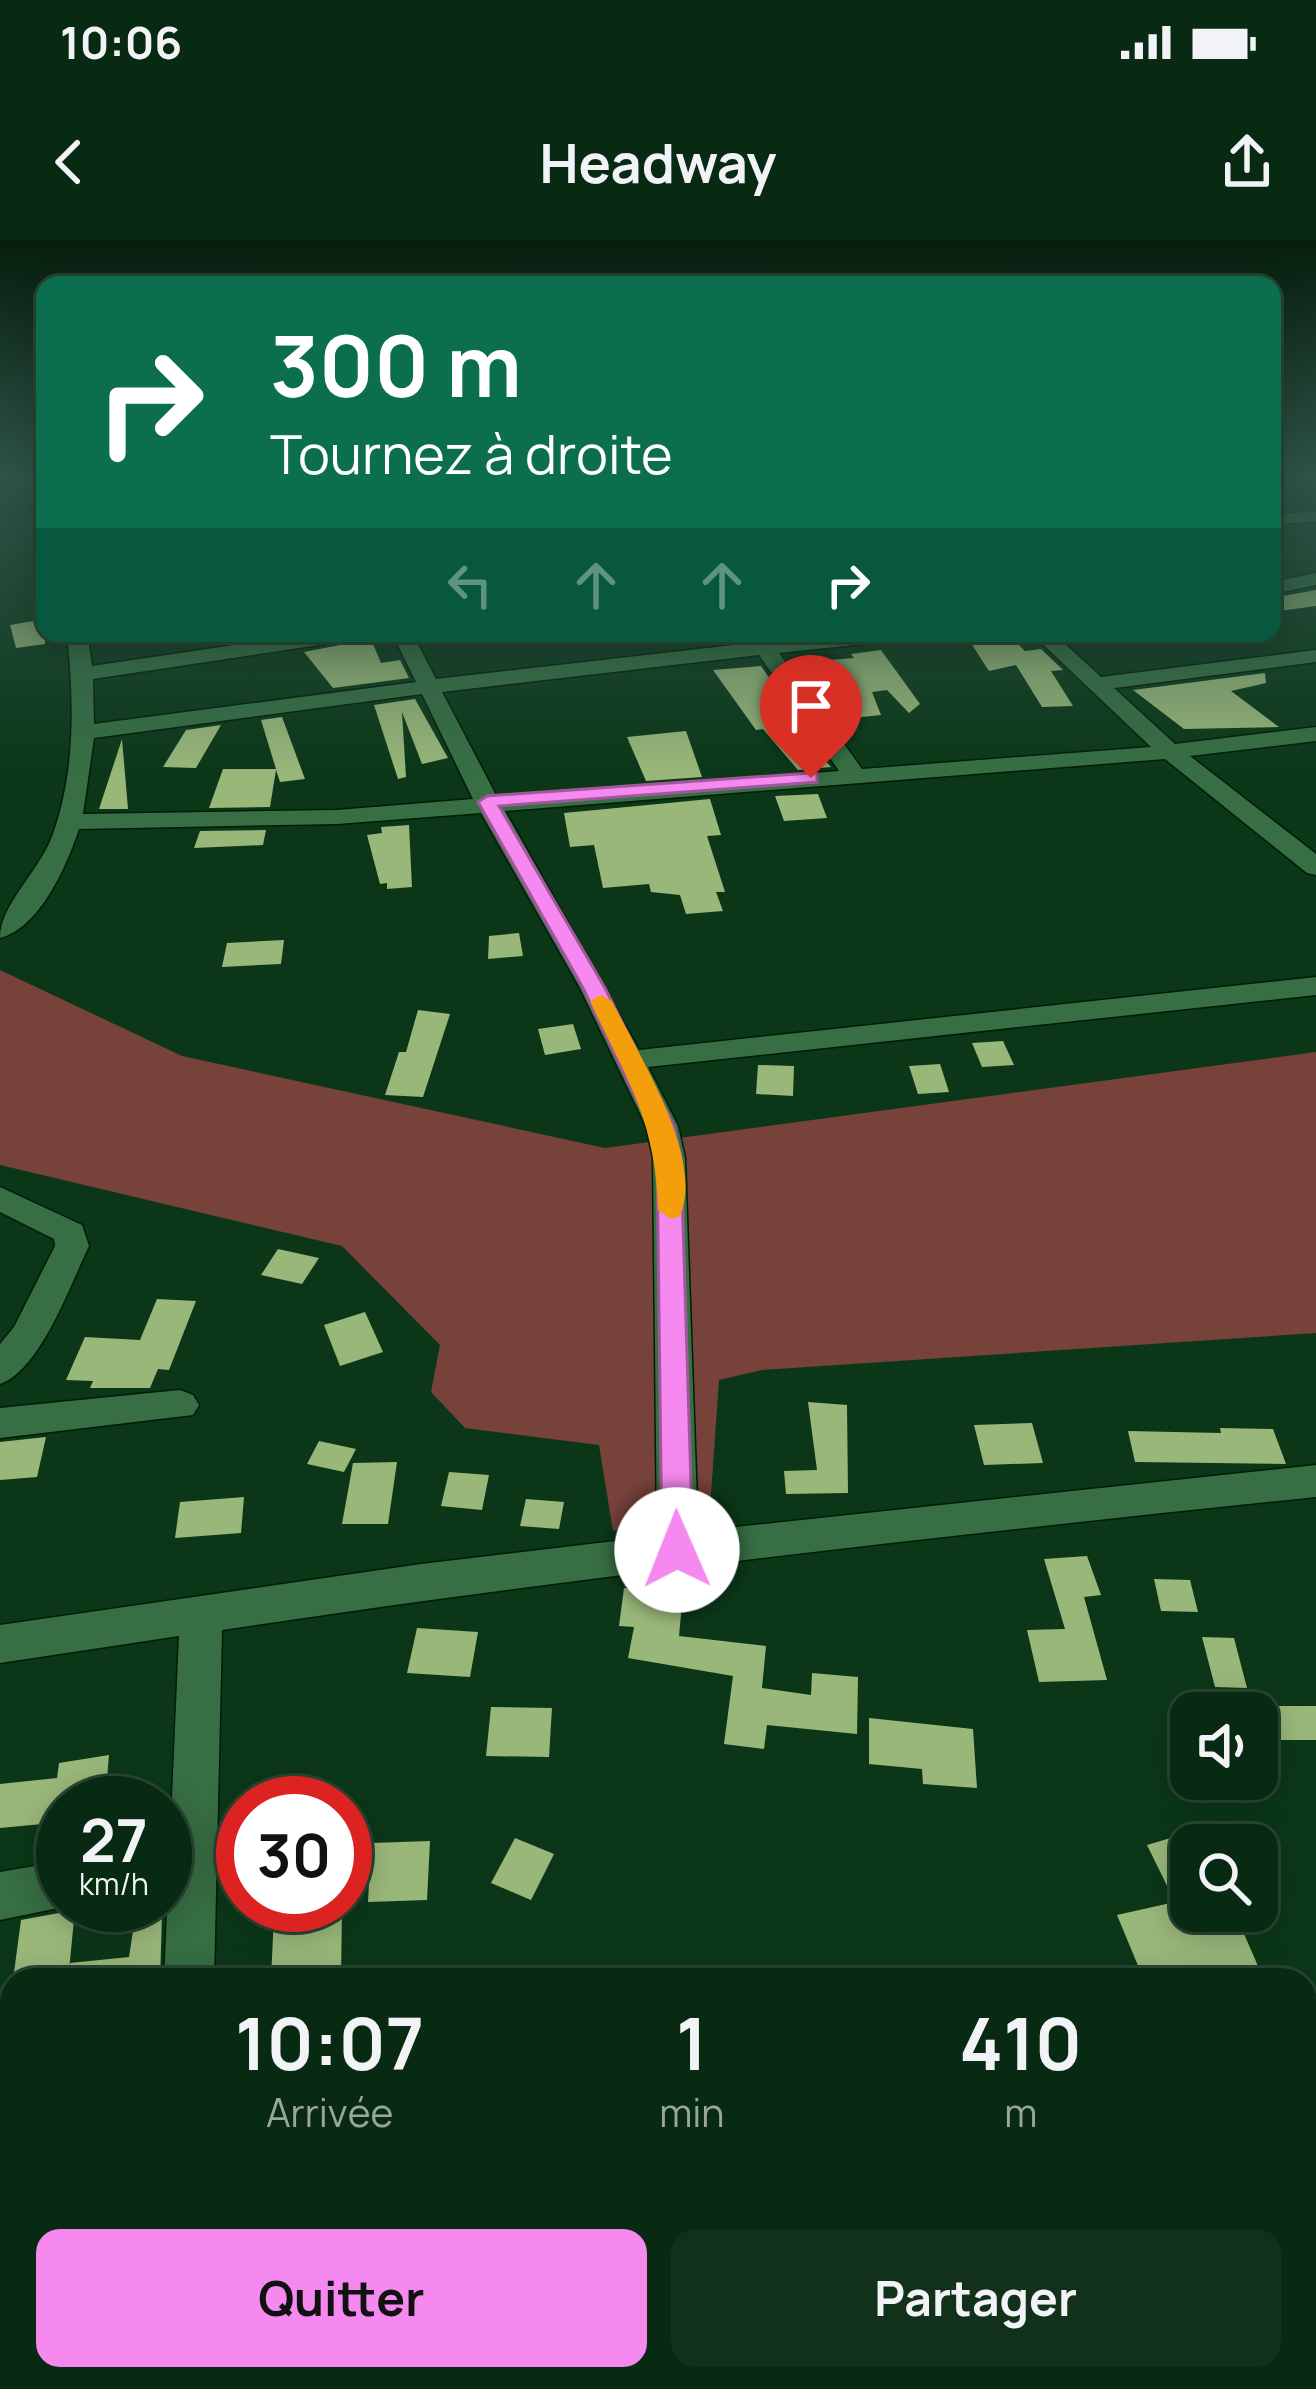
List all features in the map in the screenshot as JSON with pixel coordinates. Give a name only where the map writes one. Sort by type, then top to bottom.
[{"type":"street","points":[[1281,586],[1316,579]]},
{"type":"street","points":[[0,930],[42,888],[70,822],[80,733],[78,642]]},
{"type":"street","points":[[82,674],[297,642]]},
{"type":"street","points":[[407,642],[487,802],[594,988],[662,1126],[669,1158],[677,1550]]},
{"type":"street","points":[[80,733],[744,642]]},
{"type":"street","points":[[760,642],[854,775]]},
{"type":"street","points":[[1051,642],[1170,752],[1316,868]]},
{"type":"street","points":[[1096,684],[1316,656]]},
{"type":"street","points":[[70,822],[311,818],[1170,752],[1316,734]]},
{"type":"street","points":[[628,1060],[1316,986]]},
{"type":"street","points":[[0,1198],[70,1233],[72,1246],[28,1335],[0,1370]]},
{"type":"street","points":[[0,1423],[180,1405]]},
{"type":"street","points":[[0,1644],[677,1550],[1316,1481]]},
{"type":"street","points":[[187,1776],[201,1617]]},
{"type":"street","points":[[0,1895],[36,1889]]},
{"type":"street","points":[[185,1932],[188,1968]]},
{"type":"shaded area","points":[[0,970],[182,1056],[605,1148],[1316,1052],[1316,1333],[762,1370],[719,1380],[710,1509],[613,1531],[599,1445],[465,1428],[431,1392],[440,1345],[342,1246],[0,1165]]},
{"type":"building","points":[[1316,590],[1316,606],[1281,611],[1281,596]]},
{"type":"building","points":[[36,621],[36,642],[45,644],[16,648],[10,625]]},
{"type":"building","points":[[372,642],[381,663],[400,660],[409,678],[333,688],[304,652]]},
{"type":"building","points":[[970,642],[1016,642],[1025,651],[1041,649],[1063,670],[1051,671],[1073,706],[1042,707],[1016,665],[989,671]]},
{"type":"building","points":[[881,650],[920,704],[909,713],[887,690],[872,692],[881,715],[833,720],[792,663],[854,658],[851,654]]},
{"type":"building","points":[[761,666],[801,724],[792,725],[831,767],[798,770],[763,729],[756,730],[713,670]]},
{"type":"building","points":[[1265,673],[1266,683],[1231,691],[1279,727],[1184,729],[1133,690]]},
{"type":"building","points":[[415,699],[448,758],[422,764],[402,712],[406,777],[398,779],[374,705]]},
{"type":"building","points":[[282,717],[305,779],[280,782],[276,770],[270,807],[209,808],[223,769],[276,769],[261,720]]},
{"type":"building","points":[[221,725],[196,768],[163,767],[186,730]]},
{"type":"building","points":[[686,731],[702,777],[646,781],[627,737]]},
{"type":"building","points":[[122,739],[128,809],[99,809]]},
{"type":"building","points":[[818,794],[827,818],[784,821],[775,796]]},
{"type":"building","points":[[710,799],[721,835],[707,836],[725,892],[716,892],[723,911],[686,914],[680,895],[651,892],[649,884],[603,888],[594,845],[570,847],[564,813]]},
{"type":"building","points":[[409,825],[412,887],[387,889],[387,883],[380,884],[367,835],[382,833],[381,827]]},
{"type":"building","points":[[266,830],[263,845],[194,848],[200,831]]},
{"type":"building","points":[[519,933],[523,956],[488,959],[489,936]]},
{"type":"building","points":[[284,940],[281,964],[222,967],[227,943]]},
{"type":"building","points":[[418,1010],[450,1014],[423,1097],[385,1095],[399,1052],[406,1052]]},
{"type":"building","points":[[573,1024],[581,1049],[545,1055],[538,1029]]},
{"type":"building","points":[[1003,1041],[1014,1065],[982,1067],[972,1043]]},
{"type":"building","points":[[940,1064],[949,1092],[918,1094],[909,1066]]},
{"type":"building","points":[[758,1065],[794,1066],[793,1096],[756,1094]]},
{"type":"building","points":[[278,1249],[319,1258],[302,1284],[261,1275]]},
{"type":"building","points":[[157,1299],[196,1301],[169,1370],[158,1369],[150,1388],[90,1388],[93,1381],[66,1380],[85,1337],[140,1340]]},
{"type":"building","points":[[365,1312],[383,1352],[340,1366],[324,1325]]},
{"type":"building","points":[[808,1402],[847,1405],[848,1493],[786,1494],[784,1471],[817,1470]]},
{"type":"building","points":[[1032,1423],[1043,1463],[984,1465],[974,1425]]},
{"type":"building","points":[[1220,1428],[1273,1429],[1286,1464],[1135,1462],[1128,1431],[1221,1433]]},
{"type":"building","points":[[46,1437],[37,1477],[0,1480],[0,1442]]},
{"type":"building","points":[[319,1441],[356,1449],[344,1472],[307,1464]]},
{"type":"building","points":[[397,1462],[388,1524],[342,1524],[353,1463]]},
{"type":"building","points":[[449,1472],[489,1475],[482,1510],[441,1506]]},
{"type":"building","points":[[244,1497],[241,1533],[175,1538],[180,1502]]},
{"type":"building","points":[[526,1499],[564,1502],[559,1529],[520,1526]]},
{"type":"building","points":[[1087,1556],[1101,1595],[1084,1597],[1107,1680],[1039,1682],[1027,1630],[1065,1629],[1044,1559]]},
{"type":"building","points":[[1154,1579],[1190,1580],[1198,1612],[1161,1611]]},
{"type":"building","points":[[624,1588],[683,1593],[679,1636],[766,1646],[762,1688],[811,1695],[812,1673],[858,1677],[857,1734],[767,1725],[764,1749],[724,1744],[733,1676],[628,1658],[634,1627],[619,1626]]},
{"type":"building","points":[[417,1628],[478,1632],[470,1677],[407,1673]]},
{"type":"building","points":[[1202,1637],[1234,1638],[1247,1688],[1215,1687]]},
{"type":"building","points":[[1278,1706],[1316,1706],[1316,1740],[1278,1740]]},
{"type":"building","points":[[491,1707],[552,1708],[549,1757],[486,1756]]},
{"type":"building","points":[[869,1718],[973,1729],[977,1788],[923,1784],[922,1769],[869,1764]]},
{"type":"building","points":[[109,1755],[107,1776],[57,1776],[59,1763]]},
{"type":"building","points":[[36,1780],[36,1825],[0,1828],[0,1784]]},
{"type":"building","points":[[515,1838],[554,1854],[531,1900],[491,1883]]},
{"type":"building","points":[[1170,1838],[1170,1892],[1147,1845]]},
{"type":"building","points":[[430,1841],[427,1900],[372,1902],[372,1843]]},
{"type":"building","points":[[1170,1903],[1170,1932],[1243,1932],[1258,1966],[1139,1968],[1117,1915]]},
{"type":"building","points":[[36,1917],[36,1932],[73,1932],[69,1968],[15,1968],[21,1920]]},
{"type":"building","points":[[133,1932],[161,1932],[160,1968],[70,1968],[70,1963],[129,1957]]},
{"type":"building","points":[[273,1932],[342,1932],[341,1968],[272,1968]]},
{"type":"slow traffic","points":[[601,1001],[662,1126],[671,1210]]},
{"type":"route","points":[[677,1550],[669,1158],[662,1126],[594,988],[487,802],[811,778]]}]
